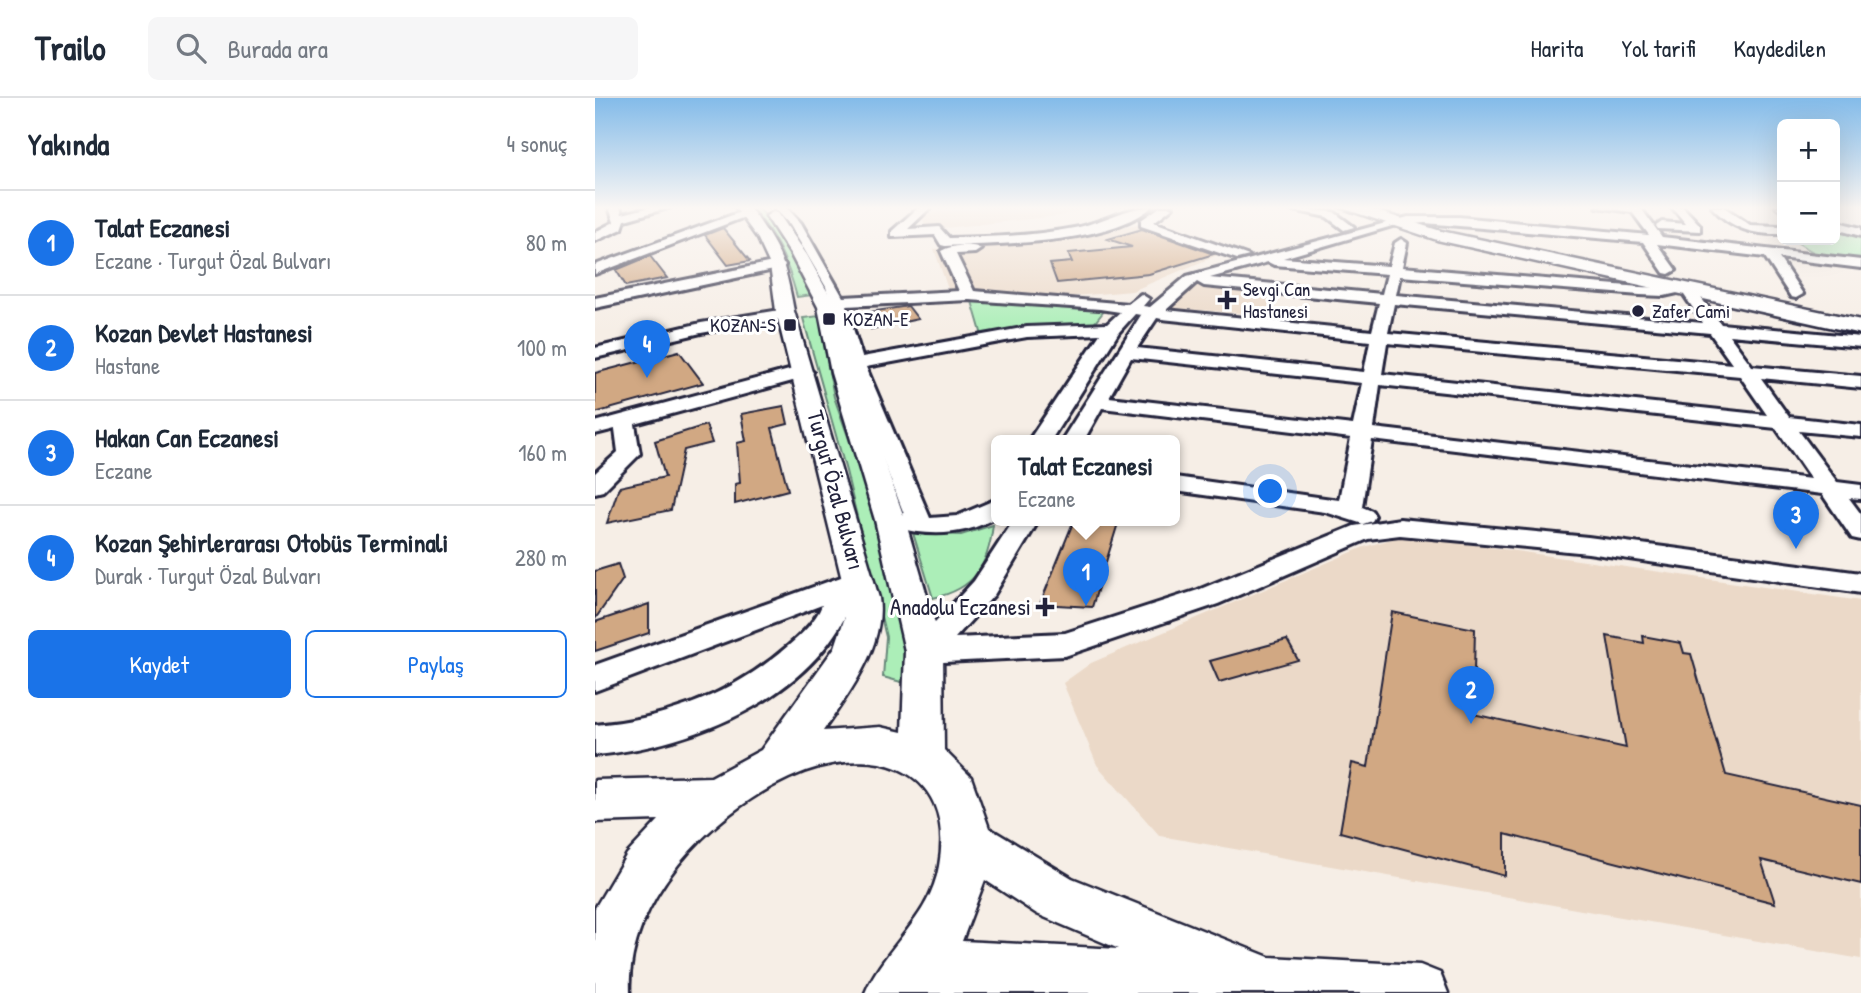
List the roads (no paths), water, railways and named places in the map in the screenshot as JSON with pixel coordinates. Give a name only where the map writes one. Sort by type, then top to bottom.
[{"type":"highway","points":[[1523,249],[1684,289],[1861,327]]},
{"type":"highway","points":[[1543,249],[1861,318]]},
{"type":"main road","name":"Turgut Özal Bulvarı","points":[[770,249],[778,265],[785,309],[804,372],[862,626],[847,658],[776,763]]},
{"type":"main road","name":"Turgut Özal Bulvarı","points":[[830,303],[842,373],[890,520],[924,651],[923,757]]},
{"type":"main road","points":[[785,309],[830,303]]},
{"type":"main road","points":[[599,975],[618,915],[645,870],[679,830],[718,797],[776,763],[818,748],[857,743],[893,746],[923,757],[947,777],[963,806],[968,842],[961,884],[941,931],[900,985]]},
{"type":"main road","points":[[595,802],[718,797]]},
{"type":"main road","points":[[968,842],[1055,896],[1269,985]]},
{"type":"main road","points":[[900,985],[968,967],[1420,993]]},
{"type":"street","points":[[595,270],[648,249]]},
{"type":"street","name":"Turgut Özal Bulvarı","points":[[811,249],[819,259],[830,303],[920,524]]},
{"type":"street","points":[[969,295],[957,276],[948,251],[971,249]]},
{"type":"street","points":[[1221,249],[1248,258],[1393,271],[1640,291],[1684,289],[1861,532]]},
{"type":"street","points":[[1076,435],[1123,352],[1145,320],[1192,279],[1271,249]]},
{"type":"street","points":[[1043,435],[1112,329],[1131,308],[1160,284],[1278,249]]},
{"type":"street","points":[[1349,512],[1379,337],[1399,249]]},
{"type":"street","points":[[1658,249],[1669,270]]},
{"type":"street","points":[[1726,249],[1844,262],[1859,272]]},
{"type":"street","points":[[1798,249],[1808,258]]},
{"type":"street","points":[[1770,254],[1796,295]]},
{"type":"street","points":[[595,255],[625,258]]},
{"type":"street","points":[[595,303],[778,265]]},
{"type":"street","points":[[1192,279],[1387,300],[1861,342]]},
{"type":"street","points":[[830,303],[969,295],[1131,308],[1154,313],[1379,337],[1861,382]]},
{"type":"street","points":[[595,342],[702,318],[785,309]]},
{"type":"street","points":[[595,354],[785,309]]},
{"type":"street","points":[[855,364],[1027,332],[1112,329]]},
{"type":"street","points":[[1123,352],[1861,430]]},
{"type":"street","points":[[595,428],[804,372]]},
{"type":"street","points":[[1095,401],[1861,492]]},
{"type":"street","points":[[595,486],[629,454],[624,420]]},
{"type":"street","points":[[1180,485],[1329,505],[1400,527],[1588,545],[1861,583]]},
{"type":"street","points":[[890,520],[944,528],[971,523],[991,510]]},
{"type":"street","points":[[924,651],[983,588],[1023,526]]},
{"type":"street","points":[[924,651],[1065,644],[1208,597],[1363,532],[1400,527]]},
{"type":"street","points":[[595,678],[852,583]]},
{"type":"street","points":[[595,740],[652,735],[738,698],[782,669],[807,647],[830,619],[852,583]]},
{"type":"place","name":"Sevgi Can Hastanesi","points":[[1227,300]]},
{"type":"place","name":"Zafer Cami","points":[[1638,311]]},
{"type":"place","name":"KOZAN-E","points":[[829,319]]},
{"type":"place","name":"KOZAN-S","points":[[790,325]]},
{"type":"place","name":"Kozan Şehirlerarası Otobüs Terminali","points":[[647,378]]},
{"type":"place","name":"Hakan Can Eczanesi","points":[[1796,549]]},
{"type":"place","name":"Talat Eczanesi","points":[[1086,606]]},
{"type":"place","name":"Anadolu Eczanesi","points":[[1045,607]]},
{"type":"place","name":"Kozan Devlet Hastanesi","points":[[1471,724]]}]
